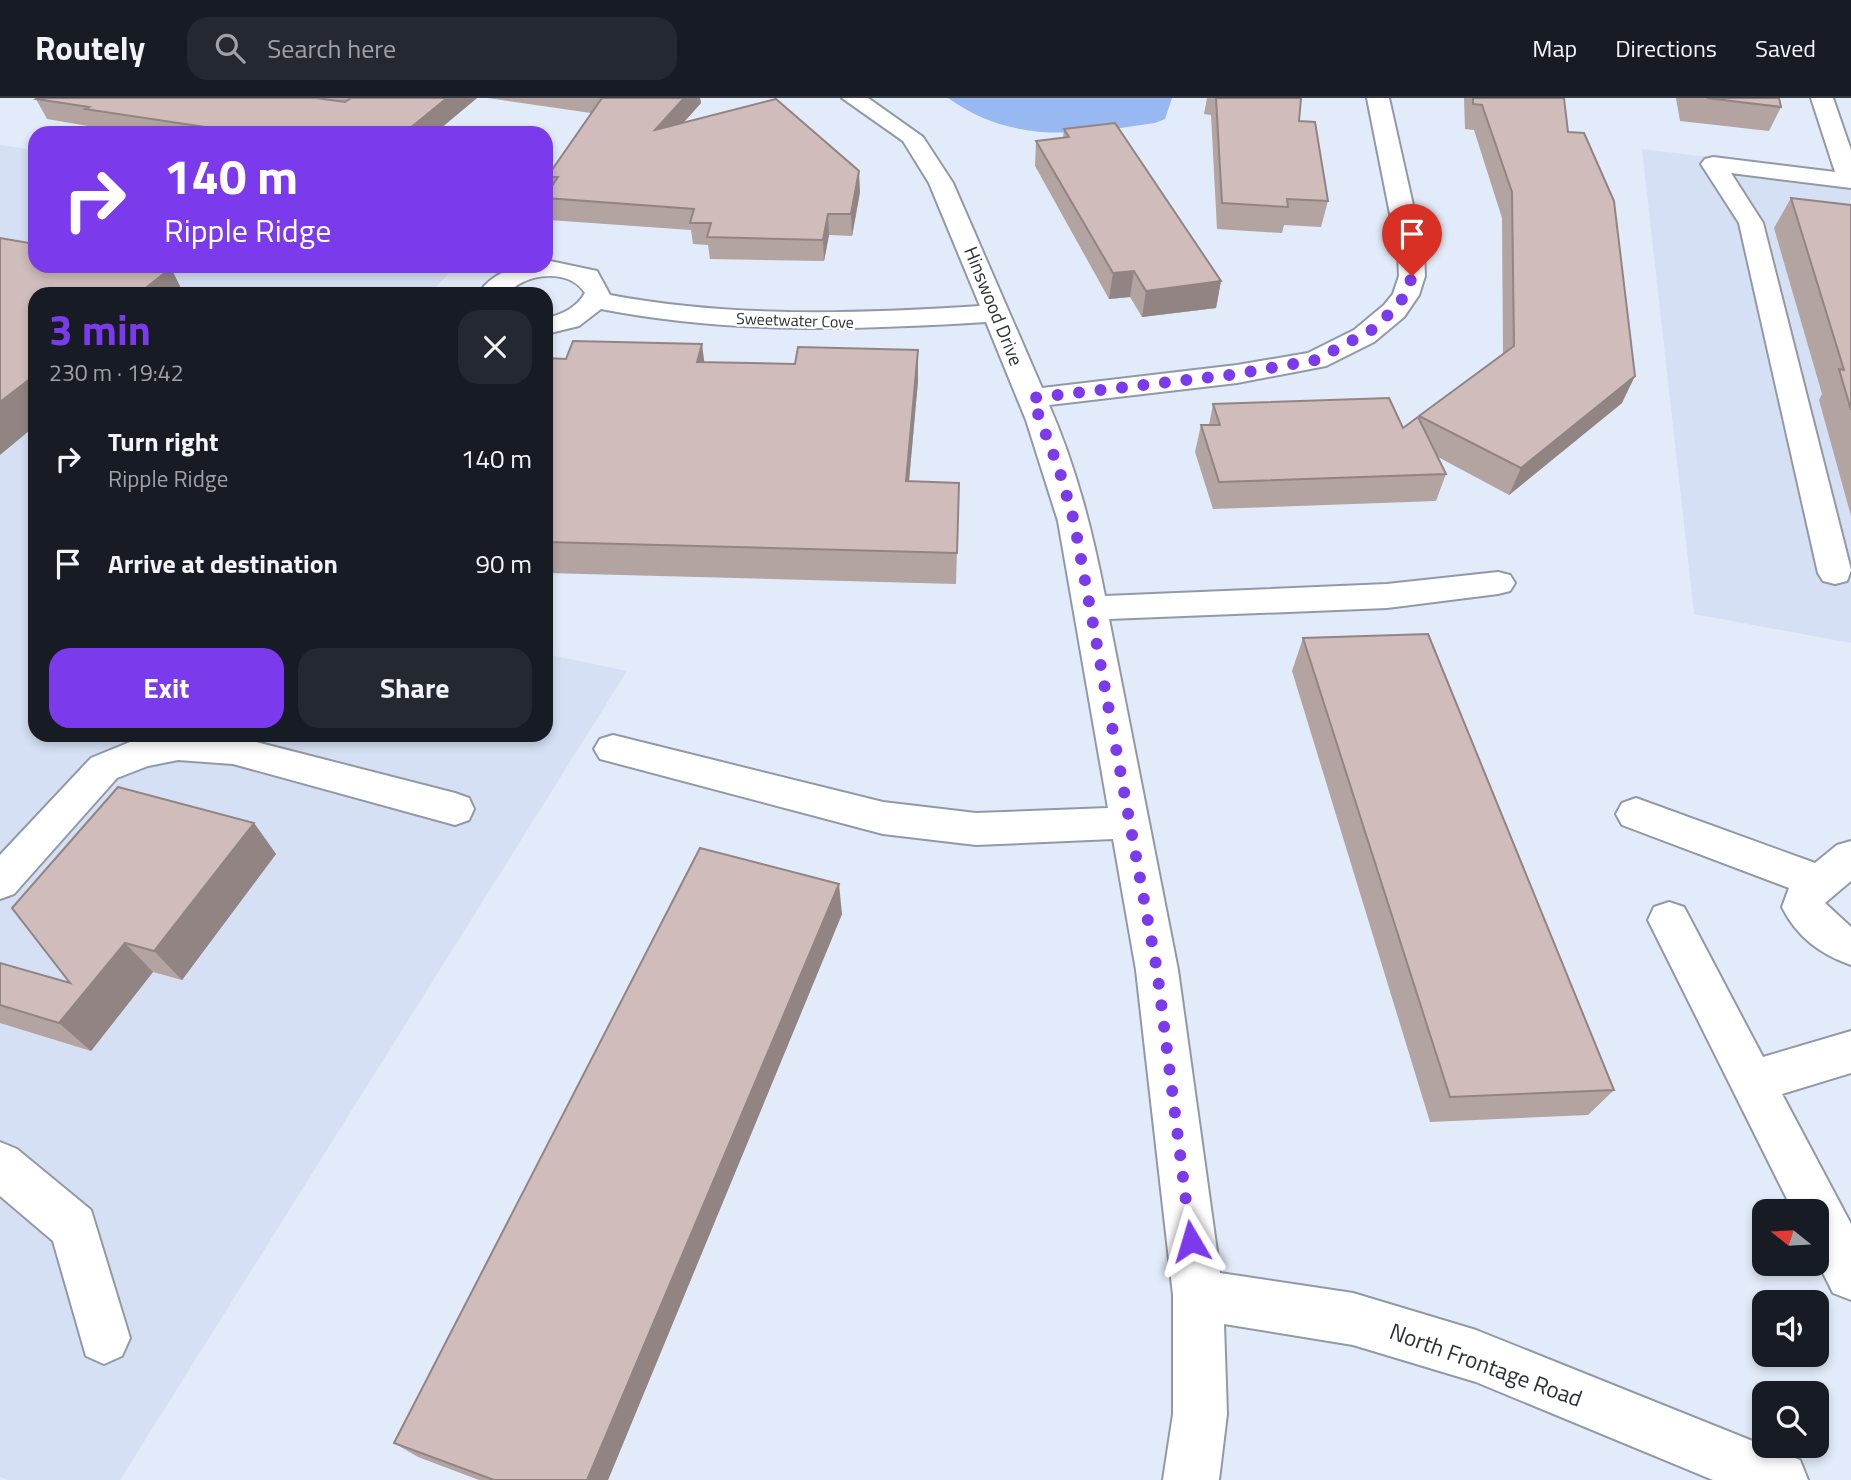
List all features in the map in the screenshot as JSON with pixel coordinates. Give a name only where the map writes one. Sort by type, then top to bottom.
[{"type":"street","name":"Hinswood Drive","points":[[853,98],[912,137],[952,205],[1032,398],[1067,495],[1157,970],[1198,1295]]},
{"type":"street","points":[[1032,398],[1237,374],[1316,360],[1377,327],[1406,295],[1412,276],[1411,254],[1378,98]]},
{"type":"street","points":[[1822,98],[1851,181],[1713,164],[1751,223],[1835,573]]},
{"type":"street","points":[[553,268],[588,277],[598,293],[585,312],[570,320],[553,324]]},
{"type":"street","points":[[500,287],[513,276],[526,273]]},
{"type":"street","name":"Sweetwater Cove","points":[[595,300],[648,312],[816,323],[997,313]]},
{"type":"street","points":[[1090,608],[1387,596],[1498,583]]},
{"type":"street","points":[[0,882],[104,768],[143,752],[178,746],[233,750],[455,809]]},
{"type":"street","points":[[613,749],[883,818],[976,829],[1129,822]]},
{"type":"street","points":[[1636,814],[1820,882]]},
{"type":"street","points":[[1851,857],[1806,894],[1804,907],[1829,936],[1851,947]]},
{"type":"street","points":[[1669,920],[1754,1081],[1851,1275]]},
{"type":"street","points":[[1754,1081],[1851,1052]]},
{"type":"street","points":[[0,1165],[74,1227],[104,1338]]},
{"type":"street","points":[[1191,1480],[1200,1415],[1198,1295]]},
{"type":"street","name":"North Frontage Road","points":[[1198,1295],[1353,1319],[1476,1356],[1780,1480]]},
{"type":"shaded area","points":[[0,145],[28,149],[28,273],[449,273],[436,287],[28,287],[28,742],[553,742],[553,655],[627,671],[120,1480],[8,1480],[0,1477]]},
{"type":"shaded area","points":[[1642,149],[1851,174],[1851,643],[1694,614]]},
{"type":"water","points":[[948,98],[1172,98],[1165,119],[1155,123],[1100,130],[1048,132],[998,123],[973,113]]},
{"type":"building","points":[[316,98],[345,102],[351,98],[447,98],[413,126],[198,126],[36,99]]},
{"type":"building","points":[[602,98],[684,98],[655,130],[776,99],[859,171],[851,214],[828,214],[823,240],[707,237],[711,223],[690,223],[694,209],[553,199],[553,184],[558,177],[553,177],[553,168]]},
{"type":"building","points":[[1216,98],[1301,98],[1299,121],[1315,122],[1328,201],[1287,199],[1288,207],[1222,203]]},
{"type":"building","points":[[1473,98],[1564,98],[1568,132],[1584,133],[1614,201],[1635,376],[1521,468],[1419,416],[1514,346],[1512,192],[1482,105],[1473,104]]},
{"type":"building","points":[[1707,98],[1779,98],[1781,107]]},
{"type":"building","points":[[1115,123],[1221,281],[1146,291],[1134,271],[1113,273],[1036,141],[1069,137],[1064,129]]},
{"type":"building","points":[[1791,198],[1851,205],[1851,410],[1839,369],[1844,370]]},
{"type":"building","points":[[0,238],[28,243],[28,273],[165,273],[147,287],[28,287],[28,380],[0,402]]},
{"type":"building","points":[[573,341],[702,344],[697,362],[795,364],[798,347],[918,350],[906,481],[959,483],[957,553],[553,542],[553,358],[566,359]]},
{"type":"building","points":[[1389,398],[1403,428],[1418,417],[1446,474],[1219,482],[1201,425],[1220,425],[1213,404]]},
{"type":"building","points":[[1428,634],[1614,1090],[1450,1097],[1303,638]]},
{"type":"building","points":[[118,787],[254,823],[154,951],[125,943],[59,1023],[0,1005],[0,963],[70,983],[12,908]]},
{"type":"building","points":[[700,848],[839,884],[587,1480],[494,1480],[394,1443]]},
{"type":"route","points":[[1191,1241],[1157,970],[1074,521],[1059,469],[1032,398],[1237,374],[1316,360],[1377,327],[1406,295],[1412,276]]}]
